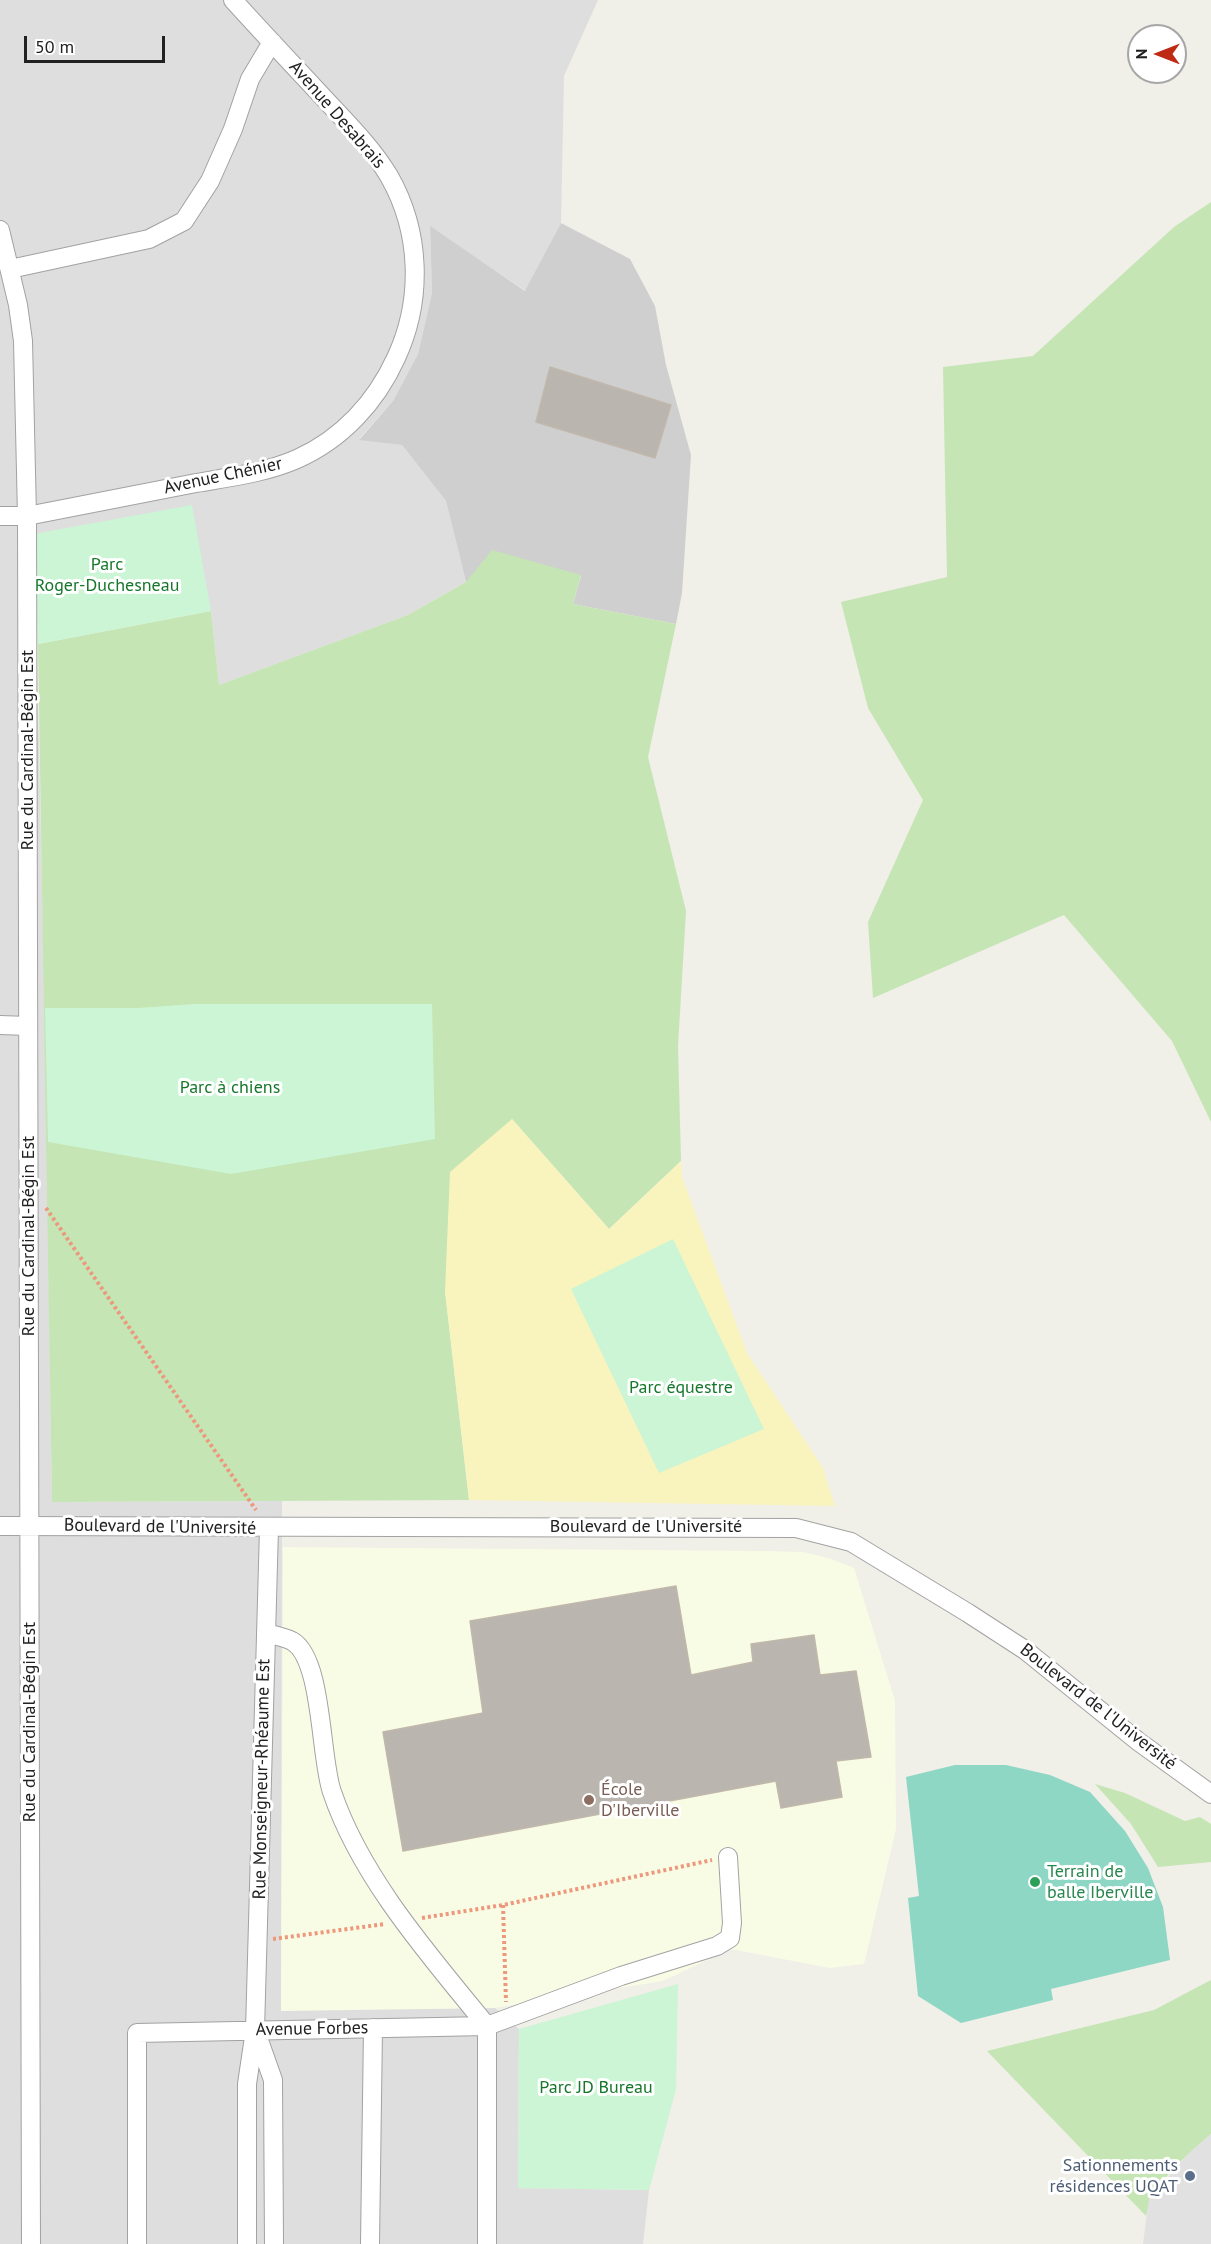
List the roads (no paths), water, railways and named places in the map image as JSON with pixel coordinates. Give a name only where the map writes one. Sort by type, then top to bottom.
[{"type":"street","name":"Avenue Desabrais","points":[[232,0],[367,146],[398,194],[411,235],[416,276],[411,315],[399,352]]},
{"type":"street","points":[[10,269],[149,239],[184,221],[210,181],[233,129],[250,79],[272,42]]},
{"type":"street","name":"Rue du Cardinal-Bégin Est","points":[[0,230],[10,269],[23,341],[27,516],[31,2244]]},
{"type":"street","name":"Avenue Chénier","points":[[0,516],[27,516],[259,471],[297,459],[332,439],[364,410],[390,373],[399,352]]},
{"type":"street","points":[[0,1025],[28,1026]]},
{"type":"street","name":"Boulevard de l'Université","points":[[0,1526],[796,1528],[851,1542],[902,1571],[1025,1650],[1139,1742],[1211,1794]]},
{"type":"street","name":"Rue Monseigneur-Rhéaume Est","points":[[247,2244],[247,2084],[255,2030],[269,1528]]},
{"type":"street","points":[[266,1632],[293,1641],[305,1655],[317,1698],[331,1790],[360,1856],[406,1921],[487,2025],[487,2244]]},
{"type":"street","name":"Avenue Forbes","points":[[138,2244],[137,2033],[487,2025],[621,1976],[717,1947],[730,1938],[732,1923],[728,1857]]},
{"type":"street","points":[[370,2244],[373,2028]]},
{"type":"street","name":"Rue Monseigneur-Rhéaume Est","points":[[255,2030],[273,2080],[274,2244]]},
{"type":"place","name":"École D'Iberville","points":[[589,1800]]},
{"type":"place","name":"Terrain de balle Iberville","points":[[1035,1882]]},
{"type":"place","name":"Sationnements résidences UQAT","points":[[1190,2176]]},
{"type":"park label","name":"Parc Roger-Duchesneau","points":[[107,575]]},
{"type":"park label","name":"Parc à chiens","points":[[230,1088]]},
{"type":"park label","name":"Parc équestre","points":[[681,1388]]},
{"type":"park label","name":"Parc JD Bureau","points":[[596,2088]]}]
